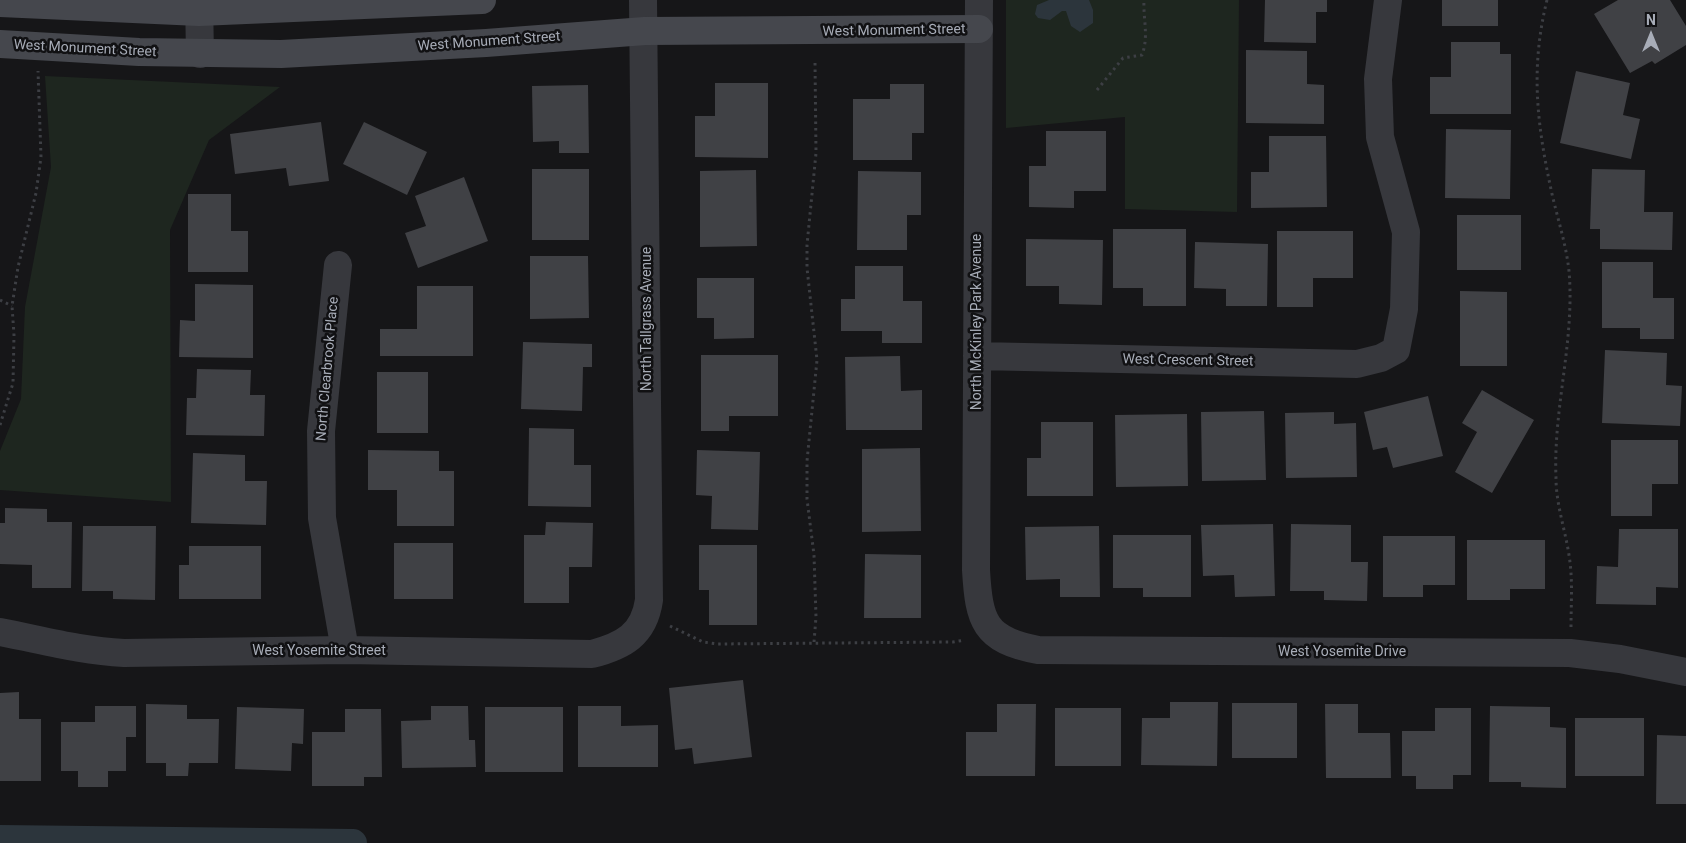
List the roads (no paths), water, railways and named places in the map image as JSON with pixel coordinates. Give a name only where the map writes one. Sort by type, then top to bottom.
[{"type":"street","points":[[0,2],[199,6],[482,0]]},
{"type":"street","name":"North Tallgrass Avenue","points":[[641,624],[649,590],[643,0]]},
{"type":"street","name":"North McKinley Park Avenue","points":[[979,0],[976,570],[978,604],[987,626],[998,637]]},
{"type":"street","name":"West Crescent Street","points":[[977,356],[1357,364],[1380,358],[1396,350],[1404,309],[1406,232],[1380,137],[1378,79],[1388,0]]},
{"type":"street","points":[[199,6],[200,54]]},
{"type":"street","name":"West Monument Street","points":[[0,44],[37,48],[200,54],[281,54],[644,31],[978,29]]},
{"type":"street","name":"North Clearbrook Place","points":[[338,265],[320,431],[322,518],[345,650]]},
{"type":"street","name":"West Yosemite Street","points":[[0,632],[57,645],[116,653],[345,650],[592,654],[618,647],[641,624]]},
{"type":"street","name":"West Yosemite Drive","points":[[998,637],[1018,647],[1038,650],[1570,653],[1620,659],[1686,672]]},
{"type":"waterway","points":[[0,839],[353,843]]}]
